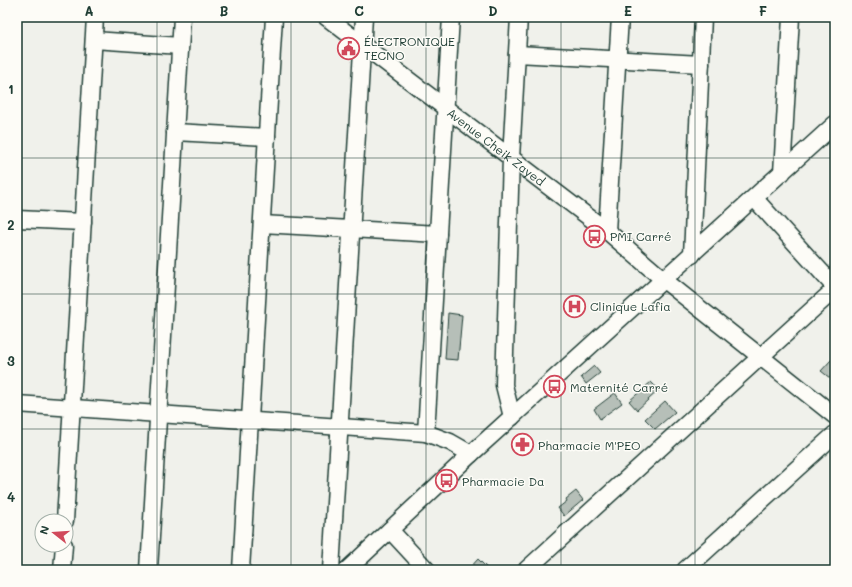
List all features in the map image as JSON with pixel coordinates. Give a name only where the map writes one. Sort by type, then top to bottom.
[{"type":"street","points":[[65,513],[95,17]]},
{"type":"street","points":[[149,570],[182,17]]},
{"type":"street","points":[[241,570],[274,17]]},
{"type":"street","name":"Avenue Cheik Zayed","points":[[326,17],[607,231],[664,280],[835,416]]},
{"type":"street","points":[[331,570],[364,17]]},
{"type":"street","points":[[426,433],[451,17]]},
{"type":"street","points":[[512,417],[504,385],[511,158],[519,17]]},
{"type":"street","points":[[607,231],[620,17]]},
{"type":"street","points":[[692,255],[703,17]]},
{"type":"street","points":[[782,173],[791,17]]},
{"type":"street","points":[[94,40],[180,46]]},
{"type":"street","points":[[517,54],[701,64]]},
{"type":"street","points":[[347,570],[471,454],[754,198],[833,130]]},
{"type":"street","points":[[175,132],[267,137]]},
{"type":"street","points":[[526,570],[835,288],[754,198]]},
{"type":"street","points":[[17,219],[83,222]]},
{"type":"street","points":[[262,224],[438,234]]},
{"type":"street","points":[[17,404],[426,433],[450,442],[471,454]]},
{"type":"street","points":[[685,570],[835,434]]},
{"type":"street","points":[[390,530],[427,570]]},
{"type":"street","points":[[62,570],[63,553]]},
{"type":"building","points":[[448,313],[462,315],[458,360],[445,359]]},
{"type":"building","points":[[831,360],[835,363],[835,382],[821,371]]},
{"type":"building","points":[[594,366],[600,373],[586,384],[581,377]]},
{"type":"building","points":[[651,382],[659,390],[637,410],[629,401]]},
{"type":"building","points":[[615,393],[622,403],[600,419],[594,409]]},
{"type":"building","points":[[665,401],[675,412],[655,429],[645,419]]},
{"type":"building","points":[[576,491],[583,500],[564,516],[558,508]]},
{"type":"building","points":[[478,559],[489,570],[469,569]]},
{"type":"place","name":"ÉLECTRONIQUE TECNO","points":[[348,48]]},
{"type":"place","name":"PMI Carré","points":[[595,236]]},
{"type":"place","name":"Clinique Lafia","points":[[574,306]]},
{"type":"place","name":"Maternité Carré","points":[[554,387]]},
{"type":"place","name":"Pharmacie M'PEO","points":[[523,445]]},
{"type":"place","name":"Pharmacie Da","points":[[447,481]]}]
